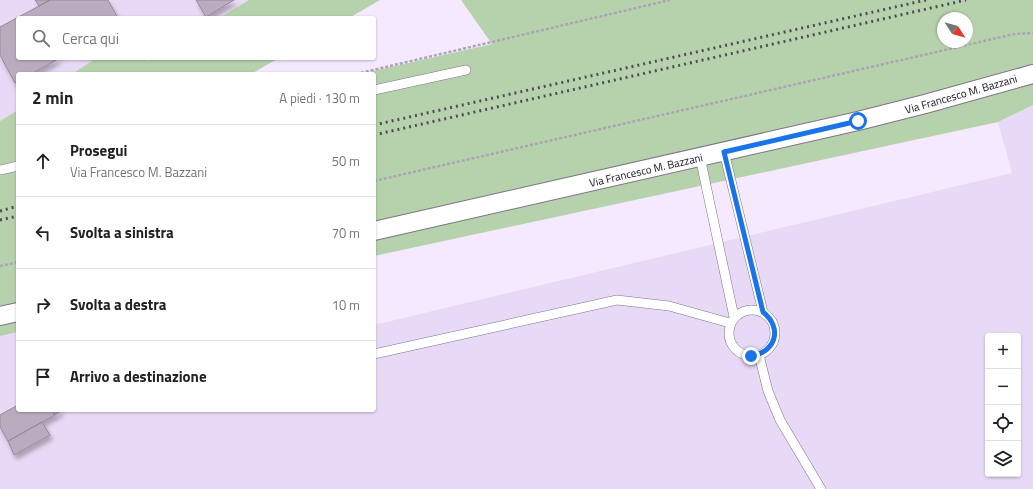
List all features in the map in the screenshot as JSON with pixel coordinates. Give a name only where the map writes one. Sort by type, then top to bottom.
[{"type":"street","name":"Via Francesco M. Bazzani","points":[[376,231],[700,158],[925,104],[1033,74]]},
{"type":"street","points":[[0,316],[16,312]]},
{"type":"lane","points":[[376,90],[466,70]]},
{"type":"lane","points":[[700,158],[732,320],[729,338],[737,351],[744,355],[759,355],[771,346],[775,331],[773,324],[763,312],[724,152]]},
{"type":"lane","points":[[0,170],[16,166]]},
{"type":"lane","points":[[376,354],[617,300],[669,306],[732,320]]},
{"type":"lane","points":[[732,320],[741,312],[748,310],[763,312]]},
{"type":"lane","points":[[759,355],[768,391],[780,420],[821,489]]},
{"type":"path","points":[[364,72],[670,0]]},
{"type":"path","points":[[376,181],[1014,34],[1033,33]]},
{"type":"path","points":[[0,266],[16,262]]},
{"type":"shaded area","points":[[0,0],[249,0],[222,16],[16,16],[16,60],[93,60],[75,72],[16,72],[16,111],[0,121]]},
{"type":"shaded area","points":[[1033,105],[1033,489],[0,489],[0,336],[16,332],[16,412],[376,412],[376,325],[1012,173],[998,122]]},
{"type":"green space","points":[[249,0],[380,0],[352,16],[222,16]]},
{"type":"green space","points":[[461,0],[1033,0],[1033,105],[998,122],[376,256],[376,72],[369,72],[492,44]]},
{"type":"green space","points":[[93,60],[276,60],[254,72],[75,72]]},
{"type":"green space","points":[[16,111],[16,332],[0,336],[0,121]]},
{"type":"building","points":[[35,0],[50,0],[39,6]]},
{"type":"building","points":[[50,0],[108,0],[117,16],[20,16]]},
{"type":"building","points":[[196,0],[234,0],[208,16],[205,16]]},
{"type":"building","points":[[16,18],[16,60],[56,60],[35,72],[16,72],[15,83],[0,55],[0,27]]},
{"type":"building","points":[[16,406],[16,412],[53,412],[55,415],[8,441],[0,427],[0,415]]},
{"type":"building","points":[[42,422],[50,435],[14,455],[8,441]]},
{"type":"railway","points":[[376,125],[926,0]]},
{"type":"railway","points":[[376,135],[966,0]]},
{"type":"railway","points":[[0,211],[16,207]]},
{"type":"railway","points":[[0,220],[16,216]]},
{"type":"route","points":[[751,356],[759,355],[771,346],[775,331],[769,317],[763,312],[724,152],[858,121]]}]
